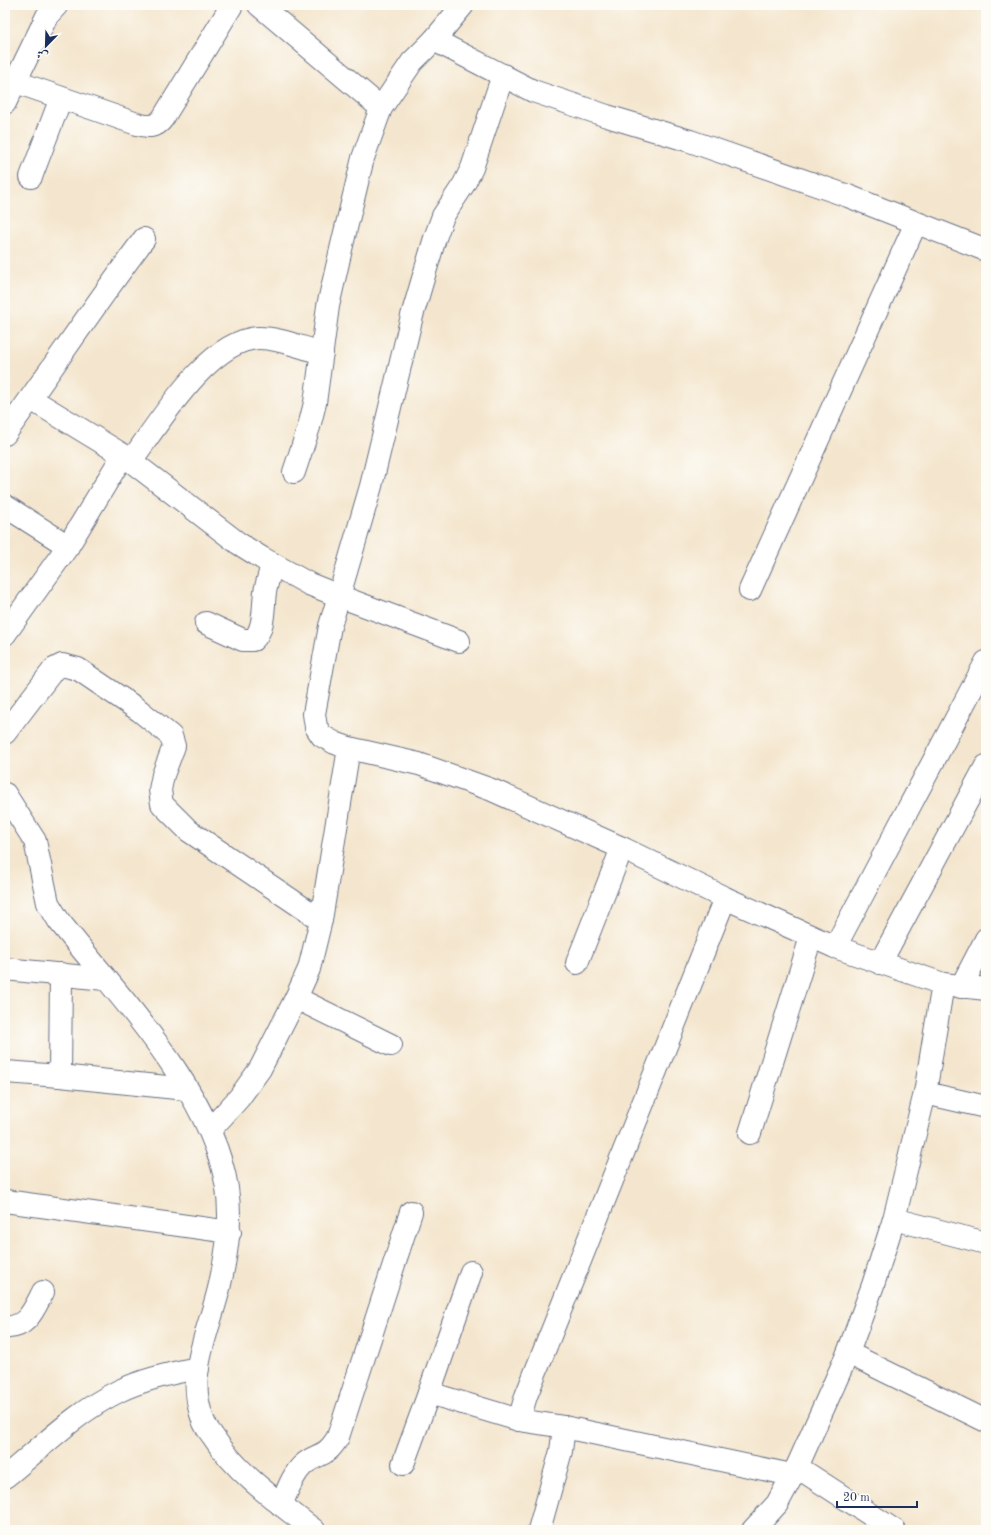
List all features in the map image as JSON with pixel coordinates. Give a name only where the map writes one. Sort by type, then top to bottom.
[{"type":"street","points":[[5,103],[47,16],[58,5]]},
{"type":"street","points":[[16,82],[137,124],[152,126],[158,124],[232,5]]},
{"type":"street","points":[[259,5],[381,108]]},
{"type":"street","points":[[294,472],[309,427],[315,403],[328,306],[342,245],[363,158],[381,108],[412,62],[434,40],[463,5]]},
{"type":"street","points":[[434,40],[533,91],[690,142],[848,196],[986,250]]},
{"type":"street","points":[[503,75],[472,168],[464,184],[443,216],[412,316],[371,486],[330,626],[314,714],[316,727],[322,736],[349,748],[419,764],[492,790],[622,848],[725,898],[835,947],[952,986],[986,989]]},
{"type":"street","points":[[31,177],[61,98]]},
{"type":"street","points":[[750,590],[916,223]]},
{"type":"street","points":[[5,434],[144,239]]},
{"type":"street","points":[[5,634],[68,546],[127,458],[198,372],[236,344],[260,338],[322,353]]},
{"type":"street","points":[[31,399],[127,458],[238,543],[272,564],[309,584],[459,641]]},
{"type":"street","points":[[5,506],[68,546]]},
{"type":"street","points":[[206,622],[243,640],[253,640],[259,632],[264,613],[265,591],[272,564]]},
{"type":"street","points":[[835,947],[986,662]]},
{"type":"street","points":[[5,733],[54,668],[62,664],[78,669],[140,711],[171,736],[174,746],[163,775],[160,790],[162,804],[173,816],[189,831],[321,920]]},
{"type":"street","points":[[210,1130],[239,1098],[260,1069],[309,969],[321,920],[349,748]]},
{"type":"street","points":[[880,963],[986,766]]},
{"type":"street","points":[[5,794],[35,841],[48,903],[59,921],[160,1046],[210,1130],[219,1153],[227,1188],[230,1232],[217,1298],[198,1368],[197,1396],[203,1421],[231,1460],[256,1485],[314,1530]]},
{"type":"street","points":[[577,963],[622,848]]},
{"type":"street","points":[[519,1420],[526,1396],[725,898]]},
{"type":"street","points":[[750,1132],[811,937]]},
{"type":"street","points":[[753,1530],[777,1504],[794,1471],[848,1353],[873,1285],[894,1219],[952,986],[986,939]]},
{"type":"street","points":[[5,969],[105,978]]},
{"type":"street","points":[[60,1076],[61,974]]},
{"type":"street","points":[[296,998],[390,1045]]},
{"type":"street","points":[[5,1072],[186,1089]]},
{"type":"street","points":[[925,1093],[986,1107]]},
{"type":"street","points":[[5,1201],[230,1232]]},
{"type":"street","points":[[281,1505],[295,1475],[302,1466],[331,1448],[338,1437],[411,1212]]},
{"type":"street","points":[[894,1219],[986,1243]]},
{"type":"street","points":[[403,1464],[470,1272]]},
{"type":"street","points":[[5,1327],[16,1327],[22,1324],[29,1317],[43,1292]]},
{"type":"street","points":[[848,1353],[986,1421]]},
{"type":"street","points":[[5,1477],[78,1416],[119,1391],[155,1377],[198,1368]]},
{"type":"street","points":[[429,1392],[519,1420],[564,1427],[794,1471],[894,1530]]},
{"type":"street","points":[[539,1530],[561,1452],[564,1427]]}]
